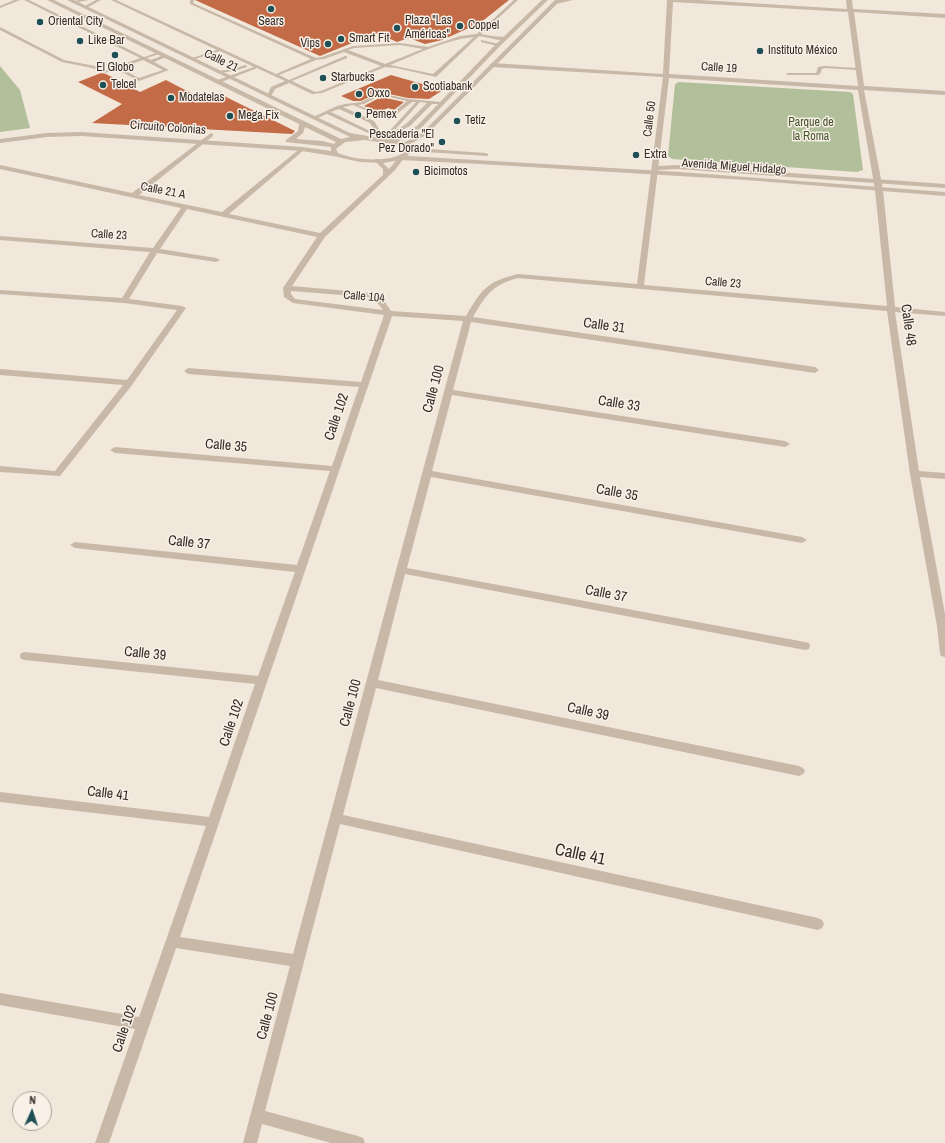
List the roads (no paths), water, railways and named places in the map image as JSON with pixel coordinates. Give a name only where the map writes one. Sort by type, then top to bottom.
[{"type":"street","name":"Calle 21","points":[[50,0],[341,142]]},
{"type":"street","points":[[335,154],[333,149],[341,142],[364,138],[386,140],[398,139],[419,127],[498,45],[545,0]]},
{"type":"street","points":[[287,288],[322,236],[398,164],[401,158],[406,154],[406,146],[424,134],[557,1],[570,0]]},
{"type":"street","points":[[671,0],[945,16]]},
{"type":"street","name":"Calle 50","points":[[640,288],[666,76],[671,0]]},
{"type":"street","name":"Calle 48","points":[[848,0],[877,184],[891,310],[914,474],[944,627],[945,653]]},
{"type":"street","name":"Calle 21","points":[[72,1],[313,118],[348,134],[364,138]]},
{"type":"street","points":[[131,40],[143,36]]},
{"type":"street","name":"Calle 19","points":[[492,65],[945,93]]},
{"type":"street","points":[[441,103],[453,106]]},
{"type":"street","points":[[288,141],[300,134],[303,128],[302,123]]},
{"type":"street","points":[[0,135],[52,128],[107,128]]},
{"type":"street","name":"Circuito Colonias","points":[[0,141],[47,135],[81,134],[203,141],[302,149],[335,154],[346,159],[377,160]]},
{"type":"street","name":"Circuito Colonias","points":[[196,134],[219,136]]},
{"type":"street","points":[[133,196],[211,135]]},
{"type":"street","points":[[265,139],[322,143],[335,146]]},
{"type":"street","name":"Avenida Miguel Hidalgo","points":[[386,140],[406,146],[413,150],[654,170]]},
{"type":"street","points":[[225,214],[302,149]]},
{"type":"street","name":"Avenida Miguel Hidalgo","points":[[377,160],[420,158],[654,170],[877,184],[945,186]]},
{"type":"street","points":[[377,160],[386,168],[386,176]]},
{"type":"street","name":"Calle 21 A","points":[[0,167],[322,236]]},
{"type":"street","name":"Avenida Miguel Hidalgo","points":[[877,184],[945,194]]},
{"type":"street","points":[[124,301],[155,250],[186,207]]},
{"type":"street","name":"Calle 23","points":[[0,238],[155,250],[216,260]]},
{"type":"street","name":"Calle 23","points":[[499,280],[518,276],[945,314]]},
{"type":"street","name":"Calle 100","points":[[250,1143],[468,319],[487,288],[499,280]]},
{"type":"street","name":"Calle 104","points":[[287,288],[368,295],[378,298],[389,313],[293,301],[288,295],[287,288]]},
{"type":"street","points":[[0,292],[124,301],[182,308],[129,383],[57,474],[0,469]]},
{"type":"street","name":"Calle 31","points":[[389,313],[468,319],[815,370]]},
{"type":"street","name":"Calle 102","points":[[102,1143],[389,313]]},
{"type":"street","points":[[188,371],[364,385]]},
{"type":"street","points":[[0,372],[129,383]]},
{"type":"street","name":"Calle 33","points":[[449,392],[785,444]]},
{"type":"street","name":"Calle 35","points":[[115,450],[335,469]]},
{"type":"street","name":"Calle 35","points":[[427,473],[802,540]]},
{"type":"street","points":[[914,474],[945,476]]},
{"type":"street","name":"Calle 37","points":[[75,545],[301,568]]},
{"type":"street","name":"Calle 37","points":[[401,570],[805,646]]},
{"type":"street","name":"Calle 39","points":[[25,656],[262,681]]},
{"type":"street","name":"Calle 39","points":[[372,683],[799,771]]},
{"type":"street","name":"Calle 41","points":[[0,797],[213,822]]},
{"type":"street","name":"Calle 41","points":[[336,818],[818,924]]},
{"type":"street","points":[[172,942],[298,961]]},
{"type":"street","points":[[0,999],[143,1024]]},
{"type":"street","points":[[257,1116],[358,1143]]},
{"type":"lane","points":[[1,6],[18,0]]},
{"type":"lane","points":[[26,0],[167,70],[140,80],[117,68]]},
{"type":"lane","points":[[72,1],[86,0]]},
{"type":"lane","points":[[85,7],[92,2],[99,0]]},
{"type":"lane","points":[[113,0],[314,93],[322,92],[428,48],[461,37],[478,35],[499,39],[505,38]]},
{"type":"lane","points":[[192,0],[191,3],[315,59]]},
{"type":"lane","points":[[344,50],[385,66],[396,66],[434,76],[516,0]]},
{"type":"lane","points":[[0,28],[63,61],[93,67],[105,72],[158,53]]},
{"type":"lane","points":[[473,39],[498,45]]},
{"type":"lane","points":[[276,75],[315,59],[353,47],[400,44],[428,48]]},
{"type":"lane","points":[[193,59],[220,50]]},
{"type":"lane","points":[[151,62],[165,56]]},
{"type":"lane","points":[[269,96],[273,88],[346,57]]},
{"type":"lane","points":[[218,72],[234,70],[251,64]]},
{"type":"lane","points":[[217,82],[257,67]]},
{"type":"lane","points":[[788,74],[818,74],[820,68],[824,67],[858,69]]},
{"type":"lane","points":[[313,118],[345,104],[362,103],[380,94],[410,100],[441,103]]},
{"type":"lane","points":[[386,140],[389,119],[410,100]]},
{"type":"lane","points":[[386,140],[398,122],[419,101]]},
{"type":"lane","points":[[386,140],[408,125],[431,102]]},
{"type":"lane","points":[[353,104],[389,119]]},
{"type":"lane","points":[[338,107],[372,122],[386,140]]},
{"type":"lane","points":[[326,112],[386,140]]},
{"type":"place","name":"Sears","points":[[271,9]]},
{"type":"place","name":"Oriental City","points":[[40,22]]},
{"type":"place","name":"Coppel","points":[[460,26]]},
{"type":"place","name":"Plaza \"Las Américas\"","points":[[397,28]]},
{"type":"place","name":"Smart Fit","points":[[341,39]]},
{"type":"place","name":"Like Bar","points":[[80,41]]},
{"type":"place","name":"Vips","points":[[328,44]]},
{"type":"place","name":"Instituto México","points":[[760,51]]},
{"type":"place","name":"El Globo","points":[[115,55]]},
{"type":"place","name":"Starbucks","points":[[323,78]]},
{"type":"place","name":"Telcel","points":[[103,85]]},
{"type":"place","name":"Scotiabank","points":[[415,87]]},
{"type":"place","name":"Oxxo","points":[[359,94]]},
{"type":"place","name":"Modatelas","points":[[171,98]]},
{"type":"place","name":"Pemex","points":[[358,115]]},
{"type":"place","name":"Mega Fix","points":[[230,116]]},
{"type":"place","name":"Tetiz","points":[[457,121]]},
{"type":"place","name":"Pescadería \"El Pez Dorado\"","points":[[442,142]]},
{"type":"place","name":"Extra","points":[[636,155]]},
{"type":"place","name":"Bicimotos","points":[[416,172]]},
{"type":"park label","name":"Parque de la Roma","points":[[811,130]]}]
